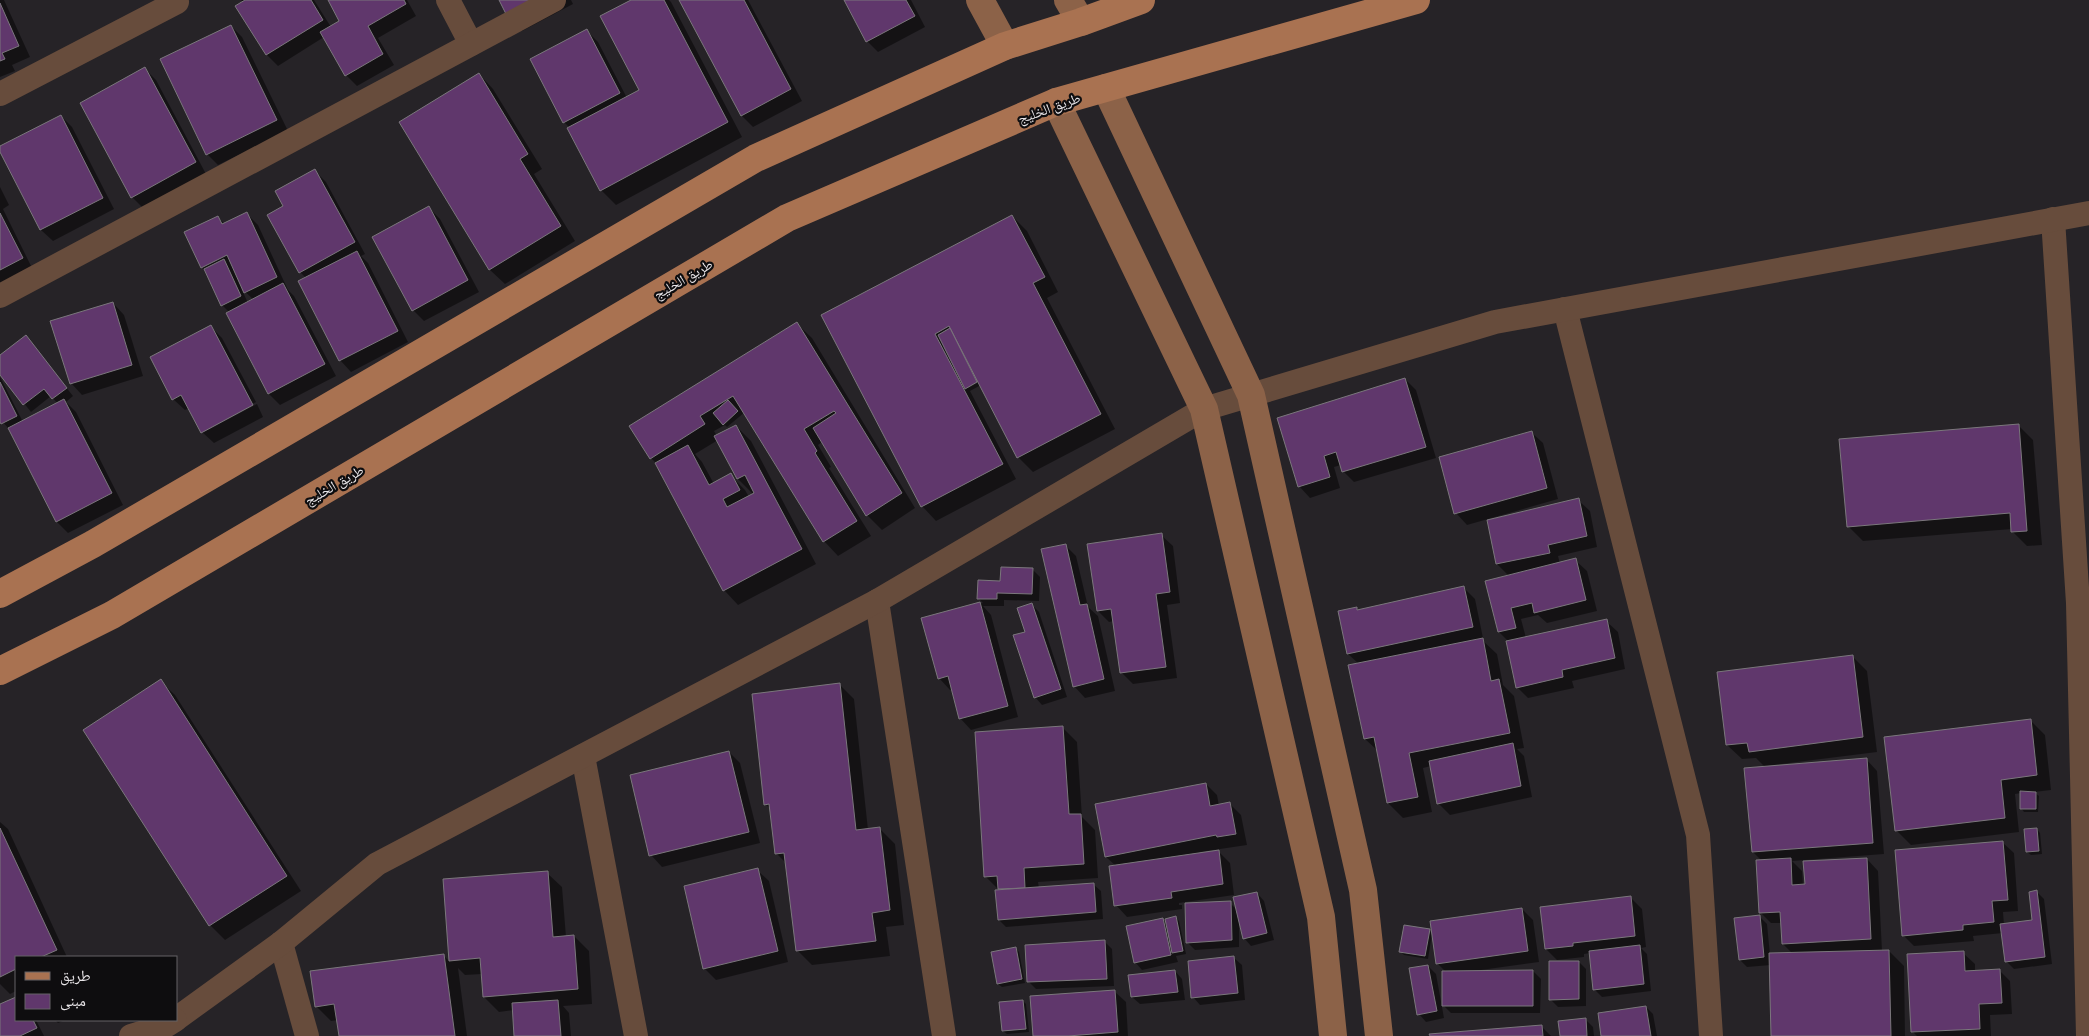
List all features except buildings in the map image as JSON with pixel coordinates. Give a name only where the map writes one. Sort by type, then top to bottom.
[{"type":"main road","points":[[0,594],[93,544],[756,158],[1006,46],[1075,11],[1141,0]]},
{"type":"main road","name":"طريق الخليج","points":[[0,671],[112,615],[788,218],[1056,102],[1416,0]]},
{"type":"street","points":[[448,0],[471,44]]},
{"type":"street","points":[[0,296],[554,0]]},
{"type":"street","points":[[980,0],[1006,46]]},
{"type":"street","points":[[0,94],[177,2]]},
{"type":"street","points":[[1106,88],[1252,395],[1363,890],[1379,1036]]},
{"type":"street","points":[[1056,102],[1204,409],[1322,917],[1333,1036]]},
{"type":"street","points":[[178,1018],[281,944],[376,864],[877,601],[1204,409],[1495,322],[2089,213]]},
{"type":"street","points":[[2053,219],[2078,603],[2088,1036]]},
{"type":"street","points":[[1565,309],[1698,834],[1711,1036]]},
{"type":"street","points":[[877,601],[944,1036]]},
{"type":"street","points":[[582,756],[636,1036]]},
{"type":"street","points":[[281,944],[307,1036]]},
{"type":"street","points":[[131,1036],[167,1025],[173,1021]]}]
